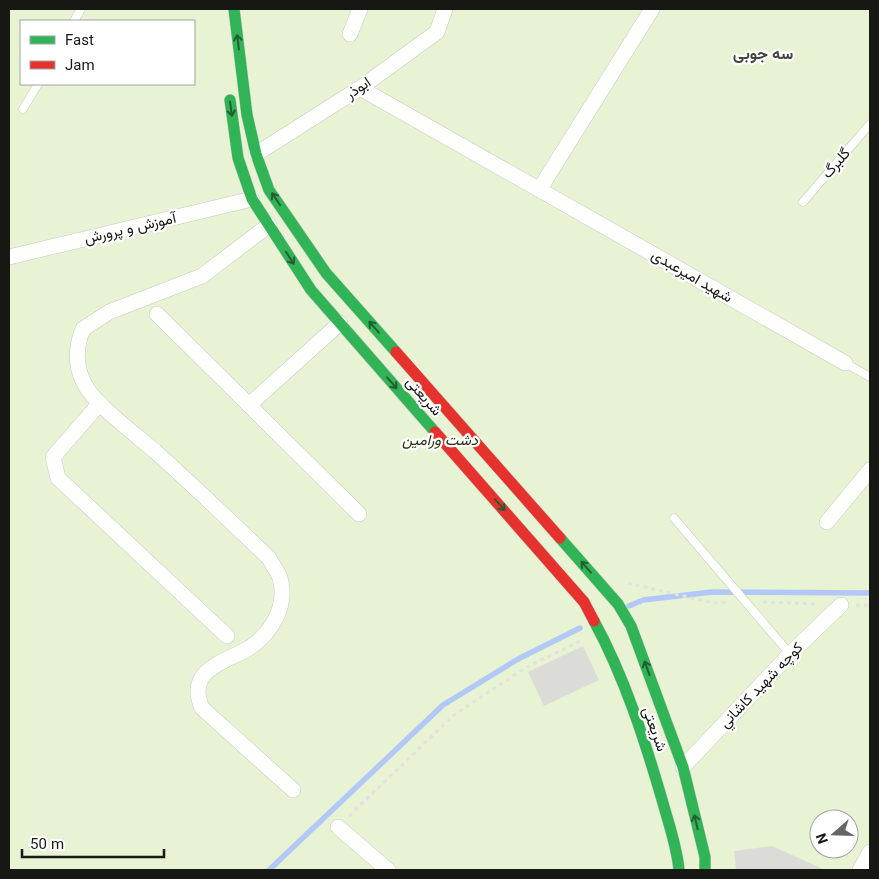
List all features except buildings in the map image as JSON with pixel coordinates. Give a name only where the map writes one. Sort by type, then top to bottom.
[{"type":"main road","name":"شریعتی","points":[[234,9],[247,115],[256,154],[270,190],[326,273],[618,604],[631,626],[683,767],[705,857],[705,870]]},
{"type":"main road","name":"شریعتی","points":[[228,90],[238,158],[252,199],[311,290],[584,602],[611,652],[656,777],[679,870]]},
{"type":"street","points":[[350,34],[360,9]]},
{"type":"street","name":"ابوذر","points":[[256,154],[360,88],[437,32],[445,9]]},
{"type":"street","points":[[539,190],[652,9]]},
{"type":"street","name":"شهید امیرعبدی","points":[[360,88],[845,363]]},
{"type":"street","name":"آموزش و پرورش","points":[[9,257],[252,199]]},
{"type":"street","points":[[269,225],[202,276],[108,312],[83,329],[78,344],[78,366],[83,383],[100,403],[269,558],[280,578],[280,610],[269,629],[250,647],[212,666],[204,675],[198,697],[202,708],[293,790]]},
{"type":"street","points":[[157,314],[359,514]]},
{"type":"street","points":[[249,405],[340,323]]},
{"type":"street","points":[[100,403],[53,457],[58,478],[227,636]]},
{"type":"street","points":[[827,522],[870,470]]},
{"type":"street","name":"كوچه شهيد كاشاني","points":[[683,767],[790,654],[841,605]]},
{"type":"street","points":[[338,826],[388,870]]},
{"type":"street","points":[[860,870],[870,852]]},
{"type":"lane","points":[[75,20],[81,9]]},
{"type":"lane","points":[[23,109],[37,85]]},
{"type":"lane","name":"گلبرگ","points":[[803,202],[870,124]]},
{"type":"lane","points":[[845,363],[870,377]]},
{"type":"lane","points":[[674,518],[728,584],[790,654]]},
{"type":"path","points":[[338,826],[454,715],[525,668],[590,636]]},
{"type":"green space","name":"دشت ورامین","points":[[9,9],[870,9],[870,870],[9,870]]},
{"type":"waterway","points":[[629,606],[643,600],[712,592],[870,593]]},
{"type":"waterway","points":[[269,870],[443,705],[518,659],[580,628]]},
{"type":"traffic: fast","points":[[234,9],[247,115],[256,154],[269,190],[326,273],[396,352]]},
{"type":"traffic: fast","points":[[230,100],[238,158],[252,199],[311,290],[435,432]]},
{"type":"traffic: fast","points":[[560,538],[618,604],[631,626],[683,767],[705,857],[705,870]]},
{"type":"traffic: fast","points":[[594,621],[625,687],[641,733],[672,836],[679,870]]},
{"type":"traffic: jam","points":[[396,352],[560,538]]},
{"type":"traffic: jam","points":[[435,432],[584,602],[594,621]]},
{"type":"district","name":"سه جوبی","points":[[763,53]]}]
